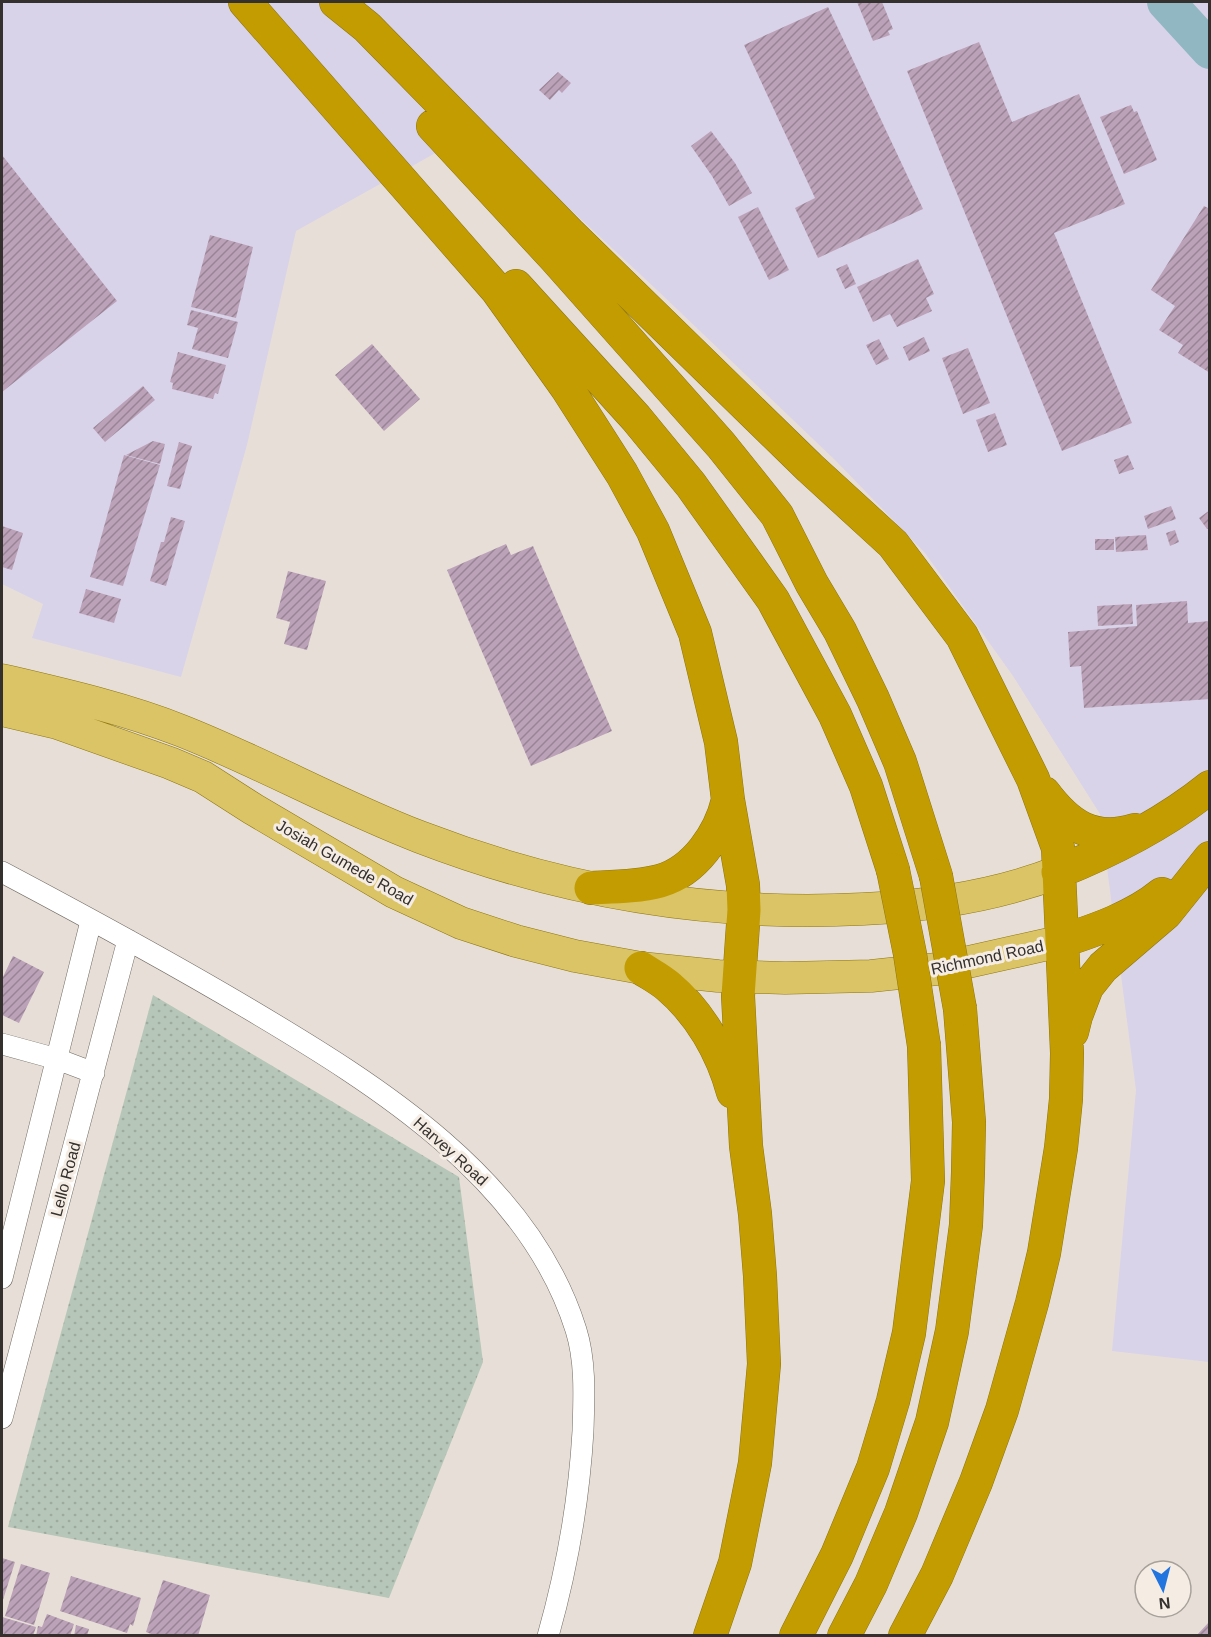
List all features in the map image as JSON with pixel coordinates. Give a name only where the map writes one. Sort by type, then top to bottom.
[{"type":"highway","points":[[245,2],[497,290],[567,388],[622,474],[652,531],[695,633],[721,742],[742,885],[744,910],[738,977],[746,1146],[760,1276],[764,1364],[753,1474],[735,1563],[710,1635]]},
{"type":"highway","points":[[251,2],[628,410],[709,510],[773,600],[835,715],[866,786],[893,870],[910,954],[924,1046],[928,1181],[909,1333],[893,1401],[873,1468],[837,1555],[796,1635]]},
{"type":"highway","points":[[318,2],[555,258],[721,445],[777,515],[812,584],[840,631],[900,762],[936,876],[960,1009],[969,1122],[966,1225],[952,1331],[932,1422],[901,1513],[871,1584],[844,1635]]},
{"type":"highway","points":[[336,2],[367,27],[569,233],[810,468],[893,544],[962,636],[1034,779],[1058,848],[1067,1053],[1066,1099],[1061,1148],[1044,1253],[1002,1410],[976,1482],[937,1575],[905,1635]]},
{"type":"highway","points":[[1034,779],[1059,812],[1093,833],[1130,832],[1160,823]]},
{"type":"highway","points":[[1058,872],[1133,839],[1160,823],[1209,787]]},
{"type":"highway","points":[[591,888],[660,881],[681,871],[710,842],[723,820],[728,800]]},
{"type":"highway","points":[[1067,1053],[1076,1016],[1087,987],[1102,967],[1166,913],[1209,856]]},
{"type":"highway","name":"Richmond Road","points":[[1062,941],[1121,919],[1154,901],[1209,856]]},
{"type":"highway","points":[[641,968],[667,985],[683,1001],[720,1053],[732,1089],[746,1146]]},
{"type":"main road","points":[[2,680],[87,700],[181,730],[419,837],[526,872],[649,900],[744,910],[907,907],[1007,889],[1058,872]]},
{"type":"main road","name":"Josiah Gumede Road","points":[[2,710],[67,726],[203,777],[394,892],[461,923],[565,954],[641,968],[738,977]]},
{"type":"main road","name":"Richmond Road","points":[[738,977],[871,976],[937,969],[1062,941]]},
{"type":"street","name":"Harvey Road","points":[[2,872],[184,970],[328,1056],[406,1110],[444,1141],[490,1186],[531,1240],[552,1273],[576,1331],[581,1356],[584,1396],[578,1493],[565,1567],[548,1635]]},
{"type":"street","points":[[2,1278],[91,921]]},
{"type":"street","name":"Lello Road","points":[[2,1418],[10,1353],[94,1073],[128,940]]},
{"type":"street","points":[[2,1044],[57,1059],[94,1073]]},
{"type":"shaded area","points":[[2,2],[1209,2],[1209,1362],[1112,1351],[1136,1090],[1100,814],[1013,676],[925,553],[837,462],[482,127],[296,231],[247,445],[181,677],[32,638],[43,604],[2,584]]},
{"type":"green space","points":[[153,995],[459,1177],[483,1362],[389,1598],[8,1527]]},
{"type":"building","points":[[857,2],[882,2],[893,29],[888,31],[890,35],[873,41]]},
{"type":"building","points":[[828,7],[923,209],[818,258],[795,208],[815,198],[744,45]]},
{"type":"building","points":[[979,42],[1012,122],[1079,94],[1125,204],[1054,233],[1132,423],[1062,451],[907,71]]},
{"type":"building","points":[[558,72],[571,83],[562,93],[559,90],[550,100],[539,90]]},
{"type":"building","points":[[1131,105],[1134,112],[1137,111],[1157,160],[1124,174],[1100,117]]},
{"type":"building","points":[[711,131],[735,163],[752,193],[729,206],[691,146]]},
{"type":"building","points":[[2,155],[117,301],[2,392]]},
{"type":"building","points":[[1204,206],[1210,209],[1210,373],[1178,353],[1183,345],[1159,330],[1175,306],[1151,290]]},
{"type":"building","points":[[758,207],[789,270],[769,280],[738,217]]},
{"type":"building","points":[[210,235],[253,247],[236,318],[191,307]]},
{"type":"building","points":[[918,259],[934,294],[926,298],[932,311],[897,327],[890,314],[873,322],[857,287]]},
{"type":"building","points":[[847,264],[856,284],[845,289],[836,269]]},
{"type":"building","points":[[191,310],[238,322],[228,358],[192,349],[198,328],[187,325]]},
{"type":"building","points":[[924,337],[930,351],[909,361],[903,347]]},
{"type":"building","points":[[879,339],[889,359],[876,365],[866,345]]},
{"type":"building","points":[[372,344],[420,399],[384,431],[335,375]]},
{"type":"building","points":[[968,348],[990,403],[963,414],[942,358]]},
{"type":"building","points":[[178,352],[226,365],[218,394],[215,393],[213,399],[172,389],[173,383],[170,382]]},
{"type":"building","points":[[143,386],[155,400],[105,442],[93,428]]},
{"type":"building","points":[[995,413],[1007,445],[988,452],[976,420]]},
{"type":"building","points":[[153,441],[165,444],[160,464],[126,455]]},
{"type":"building","points":[[179,442],[192,446],[180,489],[167,486]]},
{"type":"building","points":[[124,455],[160,465],[123,586],[90,577]]},
{"type":"building","points":[[1128,455],[1134,469],[1119,474],[1114,460]]},
{"type":"building","points":[[1171,506],[1176,519],[1148,529],[1144,516]]},
{"type":"building","points":[[1210,510],[1210,528],[1207,529],[1199,518]]},
{"type":"building","points":[[171,517],[185,521],[166,586],[150,581]]},
{"type":"building","points":[[2,526],[23,533],[12,570],[2,567]]},
{"type":"building","points":[[1175,530],[1179,542],[1170,546],[1166,533]]},
{"type":"building","points":[[1146,535],[1148,550],[1116,552],[1115,537]]},
{"type":"building","points":[[1095,539],[1114,539],[1114,550],[1095,550]]},
{"type":"building","points":[[506,544],[511,555],[533,546],[612,731],[531,766],[447,570]]},
{"type":"building","points":[[288,571],[326,581],[307,650],[284,644],[290,622],[276,618]]},
{"type":"building","points":[[86,589],[121,599],[114,623],[79,613]]},
{"type":"building","points":[[1187,601],[1188,623],[1210,621],[1210,699],[1084,708],[1081,666],[1070,667],[1068,632],[1137,626],[1136,605]]},
{"type":"building","points":[[1132,604],[1133,624],[1098,626],[1097,606]]},
{"type":"building","points":[[13,956],[44,972],[19,1023],[2,1015],[2,979]]},
{"type":"building","points":[[2,1558],[15,1562],[2,1603]]},
{"type":"building","points":[[21,1564],[50,1573],[34,1625],[5,1616]]},
{"type":"building","points":[[71,1576],[141,1598],[133,1626],[130,1624],[127,1633],[60,1611]]},
{"type":"building","points":[[163,1580],[210,1595],[198,1636],[156,1636],[146,1632]]},
{"type":"building","points":[[47,1614],[74,1624],[70,1636],[36,1636],[38,1626],[42,1627]]},
{"type":"building","points":[[2,1617],[36,1627],[33,1636],[8,1636],[2,1633]]},
{"type":"building","points":[[1210,1621],[1210,1636],[1196,1636]]},
{"type":"building","points":[[76,1625],[89,1629],[87,1636],[74,1636]]},
{"type":"waterway","points":[[1166,2],[1210,50]]}]
